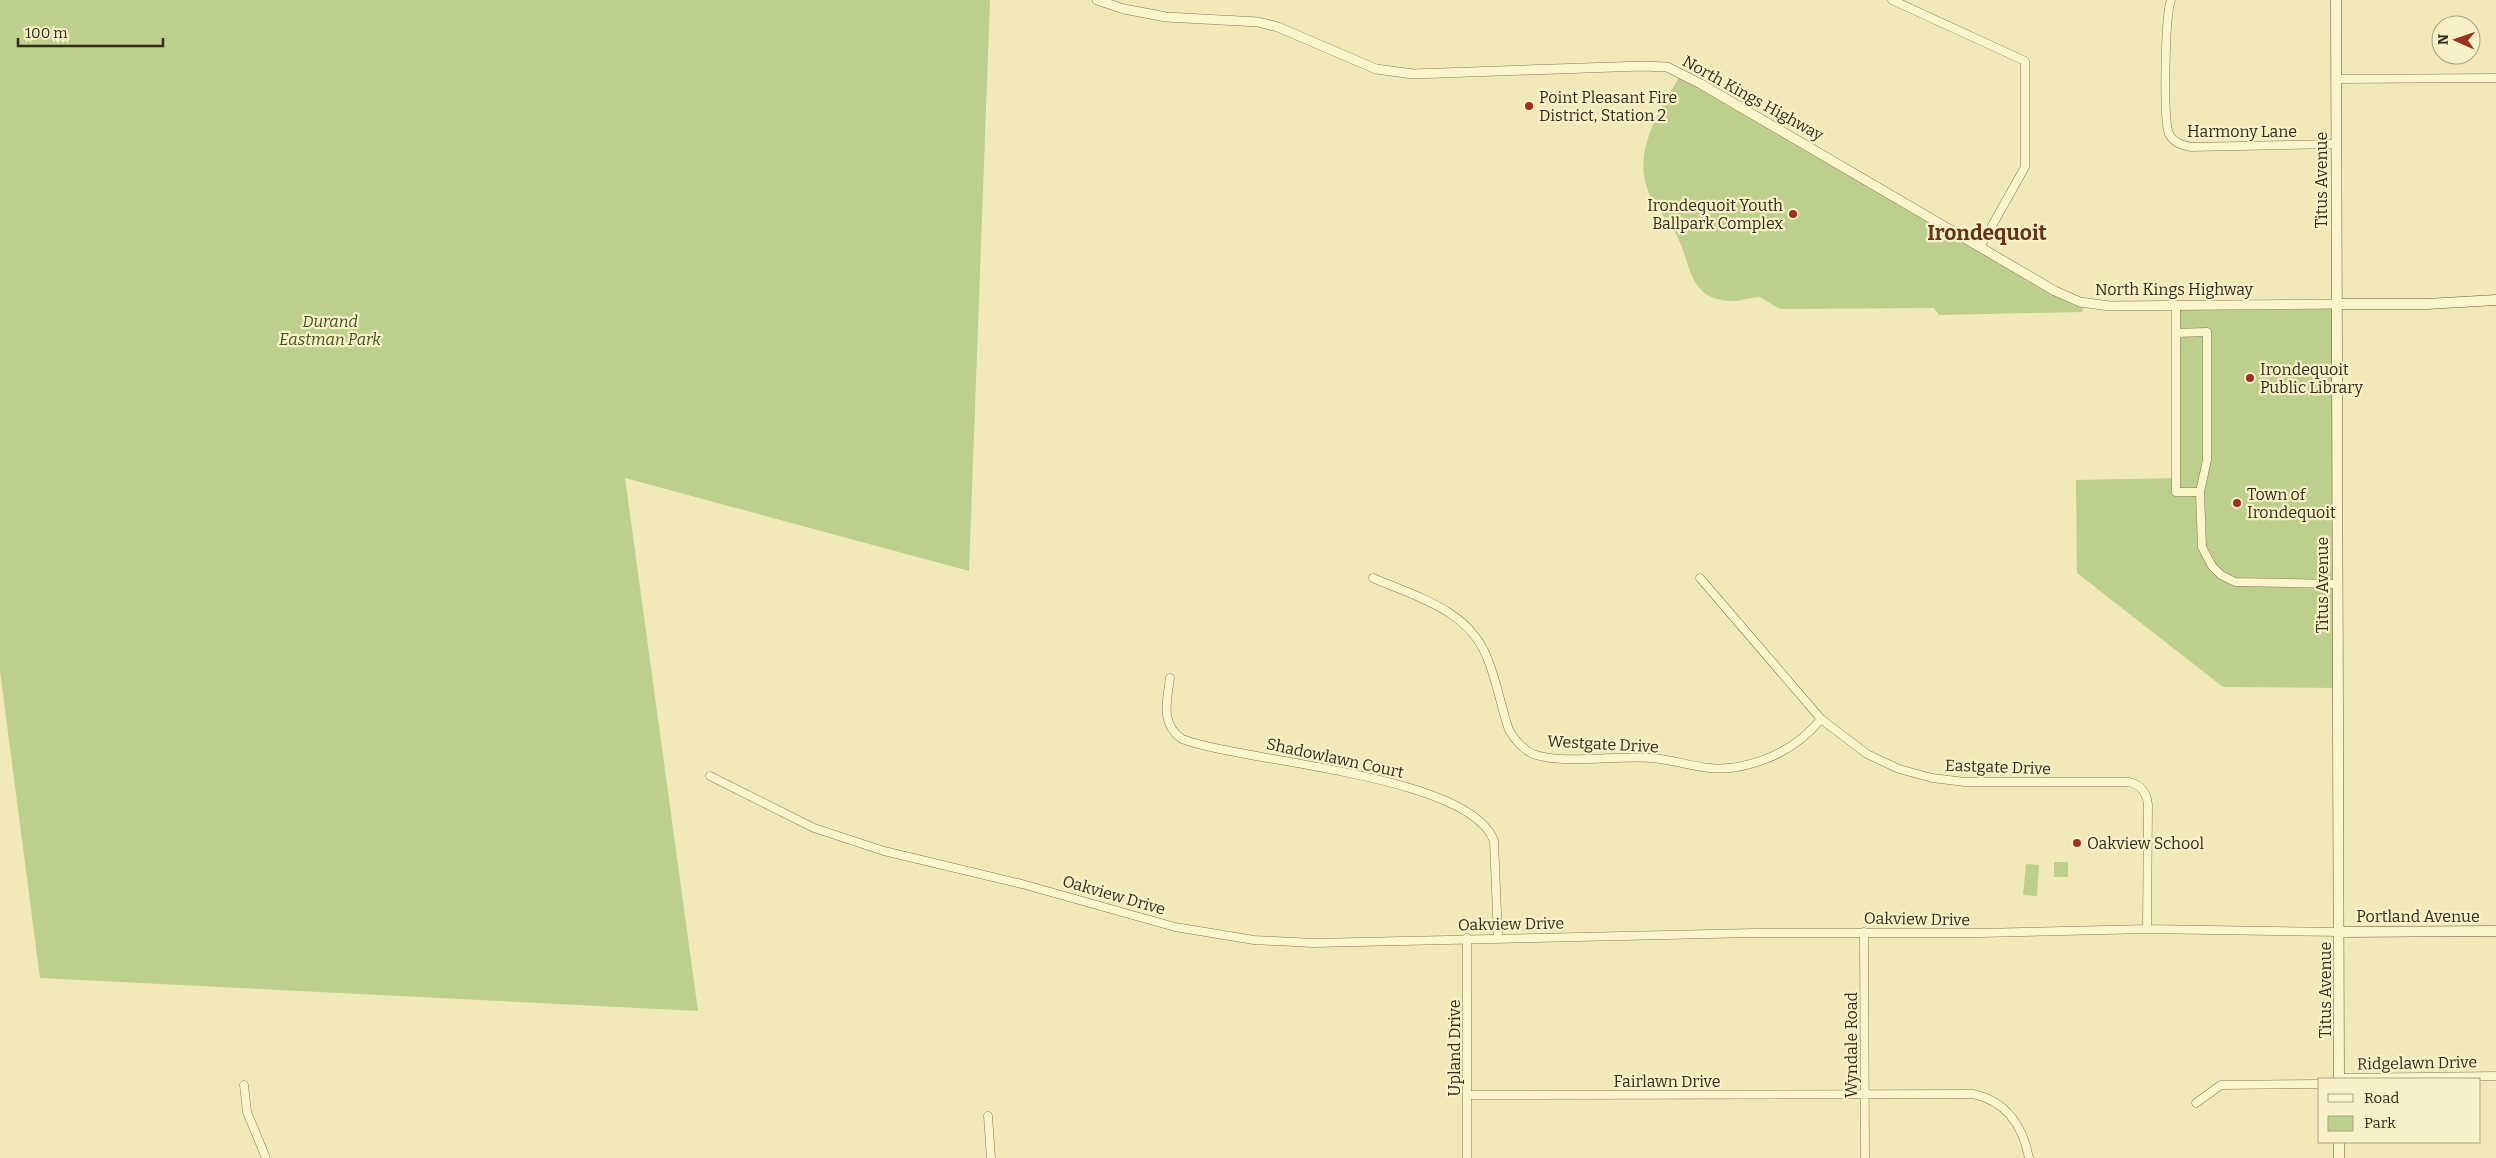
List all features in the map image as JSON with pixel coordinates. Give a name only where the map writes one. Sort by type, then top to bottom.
[{"type":"main road","name":"Titus Avenue","points":[[2336,0],[2339,1078]]},
{"type":"main road","points":[[2336,304],[2427,304],[2496,300]]},
{"type":"main road","name":"Portland Avenue","points":[[2340,932],[2496,931]]},
{"type":"main road","points":[[2339,1143],[2339,1158]]},
{"type":"street","name":"North Kings Highway","points":[[1097,0],[1124,9],[1166,17],[1258,22],[1278,27],[1376,69],[1413,74],[1642,66],[1667,68],[1743,108],[2060,294],[2080,302],[2103,306],[2336,304]]},
{"type":"street","points":[[1892,0],[2025,61],[2025,167],[1980,248]]},
{"type":"street","name":"Harmony Lane","points":[[2171,0],[2167,18],[2166,40],[2166,126],[2173,140],[2180,145],[2191,147],[2335,144]]},
{"type":"street","points":[[2336,79],[2496,78]]},
{"type":"street","points":[[2176,305],[2176,492],[2200,492]]},
{"type":"street","points":[[2176,333],[2207,332],[2207,460],[2200,492],[2202,547],[2212,566],[2235,582],[2337,584]]},
{"type":"street","name":"Westgate Drive","points":[[1373,578],[1443,608],[1465,624],[1482,645],[1488,658],[1509,730],[1515,740],[1532,753],[1557,758],[1652,758],[1706,769],[1735,768],[1779,754],[1805,736],[1821,720]]},
{"type":"street","name":"Eastgate Drive","points":[[1700,578],[1821,720],[1867,754],[1898,769],[1932,778],[1965,782],[2129,782],[2139,786],[2146,793],[2148,805],[2147,929]]},
{"type":"street","name":"Shadowlawn Court","points":[[1170,678],[1167,719],[1174,734],[1182,739],[1390,781],[1460,808],[1479,818],[1491,832],[1494,841],[1498,938]]},
{"type":"street","name":"Oakview Drive","points":[[710,776],[770,808],[831,835],[884,851],[1022,884],[1174,927],[1254,940],[1303,943],[1467,938],[1864,932],[1980,933],[2147,929],[2340,932]]},
{"type":"street","name":"Wyndale Road","points":[[1864,932],[1865,1158]]},
{"type":"street","name":"Upland Drive","points":[[1467,938],[1467,1158]]},
{"type":"street","name":"Ridgelawn Drive","points":[[2339,1078],[2496,1076]]},
{"type":"street","points":[[2196,1103],[2221,1086],[2318,1084]]},
{"type":"street","points":[[244,1085],[247,1112],[266,1158]]},
{"type":"street","name":"Fairlawn Drive","points":[[1468,1095],[1865,1095],[1963,1093],[1983,1096],[2003,1107],[2012,1116],[2024,1139],[2029,1158]]},
{"type":"street","points":[[988,1116],[991,1158]]},
{"type":"green space","name":"Durand Eastman Park","points":[[0,0],[990,0],[969,571],[625,478],[698,1011],[40,978],[0,671]]},
{"type":"green space","name":"Irondequoit Youth Ballpark Complex","points":[[1681,74],[2084,303],[2082,312],[1939,315],[1934,308],[1783,309],[1760,297],[1730,301],[1716,299],[1706,294],[1693,279],[1677,236],[1651,197],[1644,176],[1646,145],[1651,130]]},
{"type":"green space","points":[[2336,304],[2338,688],[2223,687],[2077,573],[2076,480],[2176,478],[2175,305]]},
{"type":"green space","points":[[2054,862],[2068,862],[2068,877],[2054,877]]},
{"type":"green space","points":[[2026,864],[2039,865],[2037,896],[2023,895]]},
{"type":"place","name":"Point Pleasant Fire District, Station 2","points":[[1529,106]]},
{"type":"place","name":"Irondequoit Youth Ballpark Complex","points":[[1793,214]]},
{"type":"place","name":"Irondequoit Public Library","points":[[2250,378]]},
{"type":"place","name":"Town of Irondequoit","points":[[2237,503]]},
{"type":"place","name":"Oakview School","points":[[2077,843]]},
{"type":"district","name":"Irondequoit","points":[[1987,233]]}]
